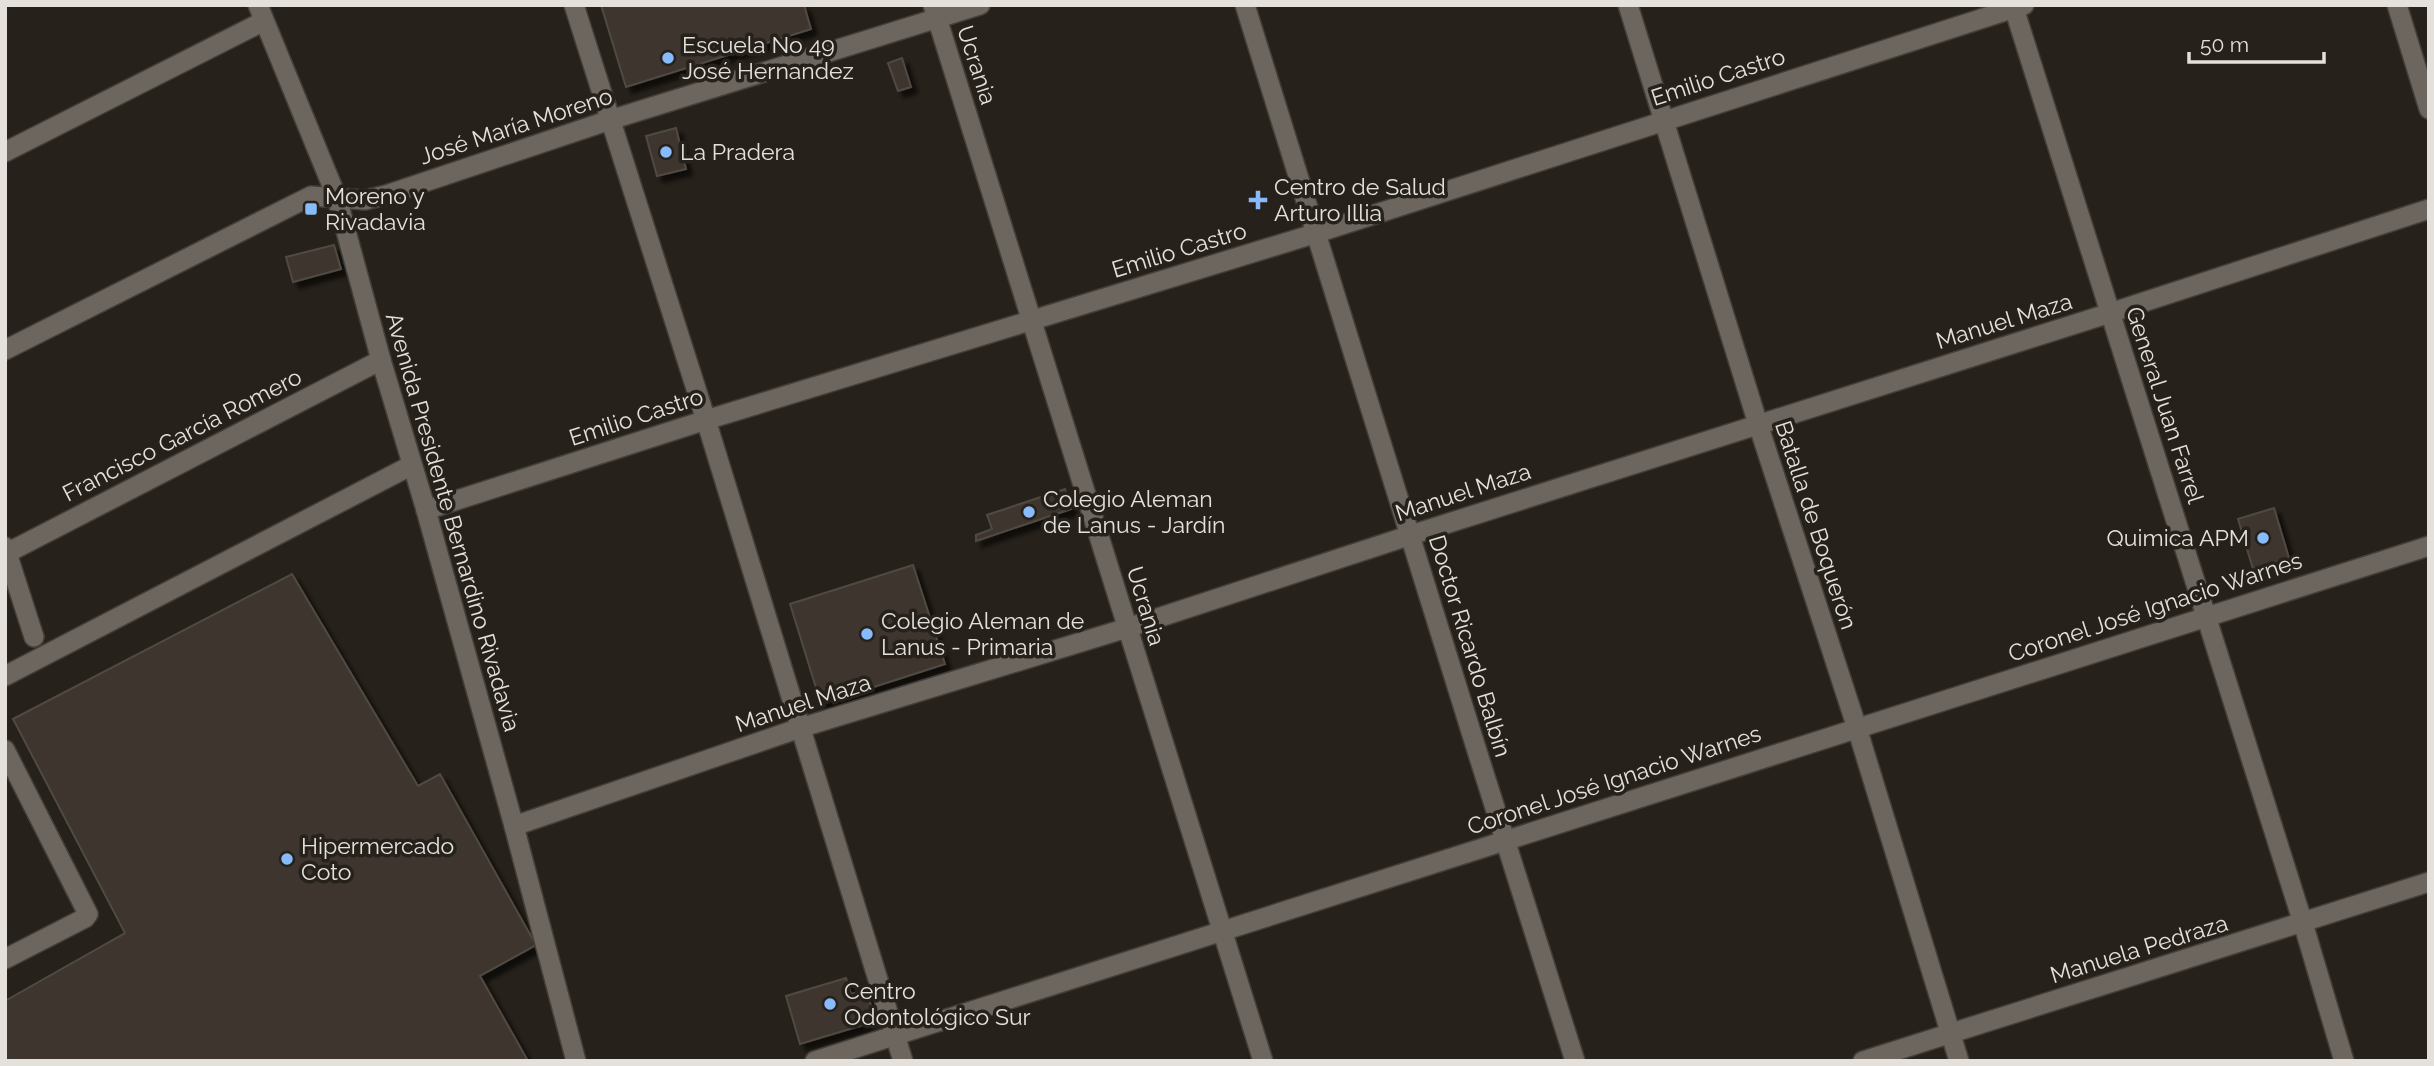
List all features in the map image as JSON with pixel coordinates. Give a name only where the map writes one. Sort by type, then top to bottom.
[{"type":"street","points":[[574,5],[706,421],[903,1061]]},
{"type":"street","name":"José María Moreno","points":[[5,350],[311,196],[365,200],[386,195],[935,12],[980,5]]},
{"type":"street","name":"Doctor Ricardo Balbín","points":[[1245,5],[1504,841],[1575,1061]]},
{"type":"street","name":"Batalla de Boquerón","points":[[1628,5],[1758,425],[1857,728],[1959,1061]]},
{"type":"street","points":[[2397,5],[2429,109]]},
{"type":"street","name":"Emilio Castro","points":[[426,510],[1317,233],[2017,6]]},
{"type":"street","name":"General Juan Farrel","points":[[2017,6],[2344,1061]]},
{"type":"street","name":"Ucrania","points":[[935,12],[1263,1061]]},
{"type":"street","points":[[5,152],[261,13]]},
{"type":"street","name":"Avenida Presidente Bernardino Rivadavia","points":[[261,13],[337,198],[514,826],[576,1061]]},
{"type":"street","name":"Manuel Maza","points":[[514,826],[800,728],[1127,628],[2429,209]]},
{"type":"street","name":"Francisco García Romero","points":[[6,551],[381,360]]},
{"type":"street","points":[[5,676],[412,465]]},
{"type":"street","name":"Coronel José Ignacio Warnes","points":[[815,1061],[2429,545]]},
{"type":"street","points":[[6,551],[34,637]]},
{"type":"street","points":[[5,750],[88,914],[5,959]]},
{"type":"street","name":"Manuela Pedraza","points":[[1863,1061],[2429,882]]},
{"type":"building","name":"Escuela No 49 José Hernandez","points":[[601,5],[804,5],[811,29],[626,87]]},
{"type":"building","points":[[902,58],[911,87],[898,91],[888,63]]},
{"type":"building","name":"La Pradera","points":[[676,128],[686,169],[657,176],[646,136]]},
{"type":"building","points":[[334,245],[341,269],[293,282],[286,257]]},
{"type":"building","name":"Colegio Aleman de Lanus - Jardín","points":[[1065,489],[1071,509],[976,541],[976,535],[992,529],[987,515]]},
{"type":"building","name":"Quimica APM","points":[[2274,508],[2289,558],[2253,569],[2238,519]]},
{"type":"building","name":"Colegio Aleman de Lanus - Primaria","points":[[913,565],[945,664],[821,704],[790,604]]},
{"type":"building","name":"Hipermercado Coto","points":[[292,574],[418,786],[440,774],[536,945],[480,976],[528,1061],[5,1061],[5,1001],[125,933],[13,719]]},
{"type":"building","name":"Centro Odontológico Sur","points":[[846,978],[851,994],[866,990],[873,1012],[870,1020],[863,1025],[800,1044],[786,996]]},
{"type":"place","name":"Escuela No 49 José Hernandez","points":[[668,58]]},
{"type":"place","name":"La Pradera","points":[[666,152]]},
{"type":"place","name":"Centro de Salud Arturo Illia","points":[[1258,200]]},
{"type":"place","name":"Moreno y Rivadavia","points":[[311,209]]},
{"type":"place","name":"Colegio Aleman de Lanus - Jardín","points":[[1029,512]]},
{"type":"place","name":"Quimica APM","points":[[2263,538]]},
{"type":"place","name":"Colegio Aleman de Lanus - Primaria","points":[[867,634]]},
{"type":"place","name":"Hipermercado Coto","points":[[287,859]]},
{"type":"place","name":"Centro Odontológico Sur","points":[[830,1004]]}]
